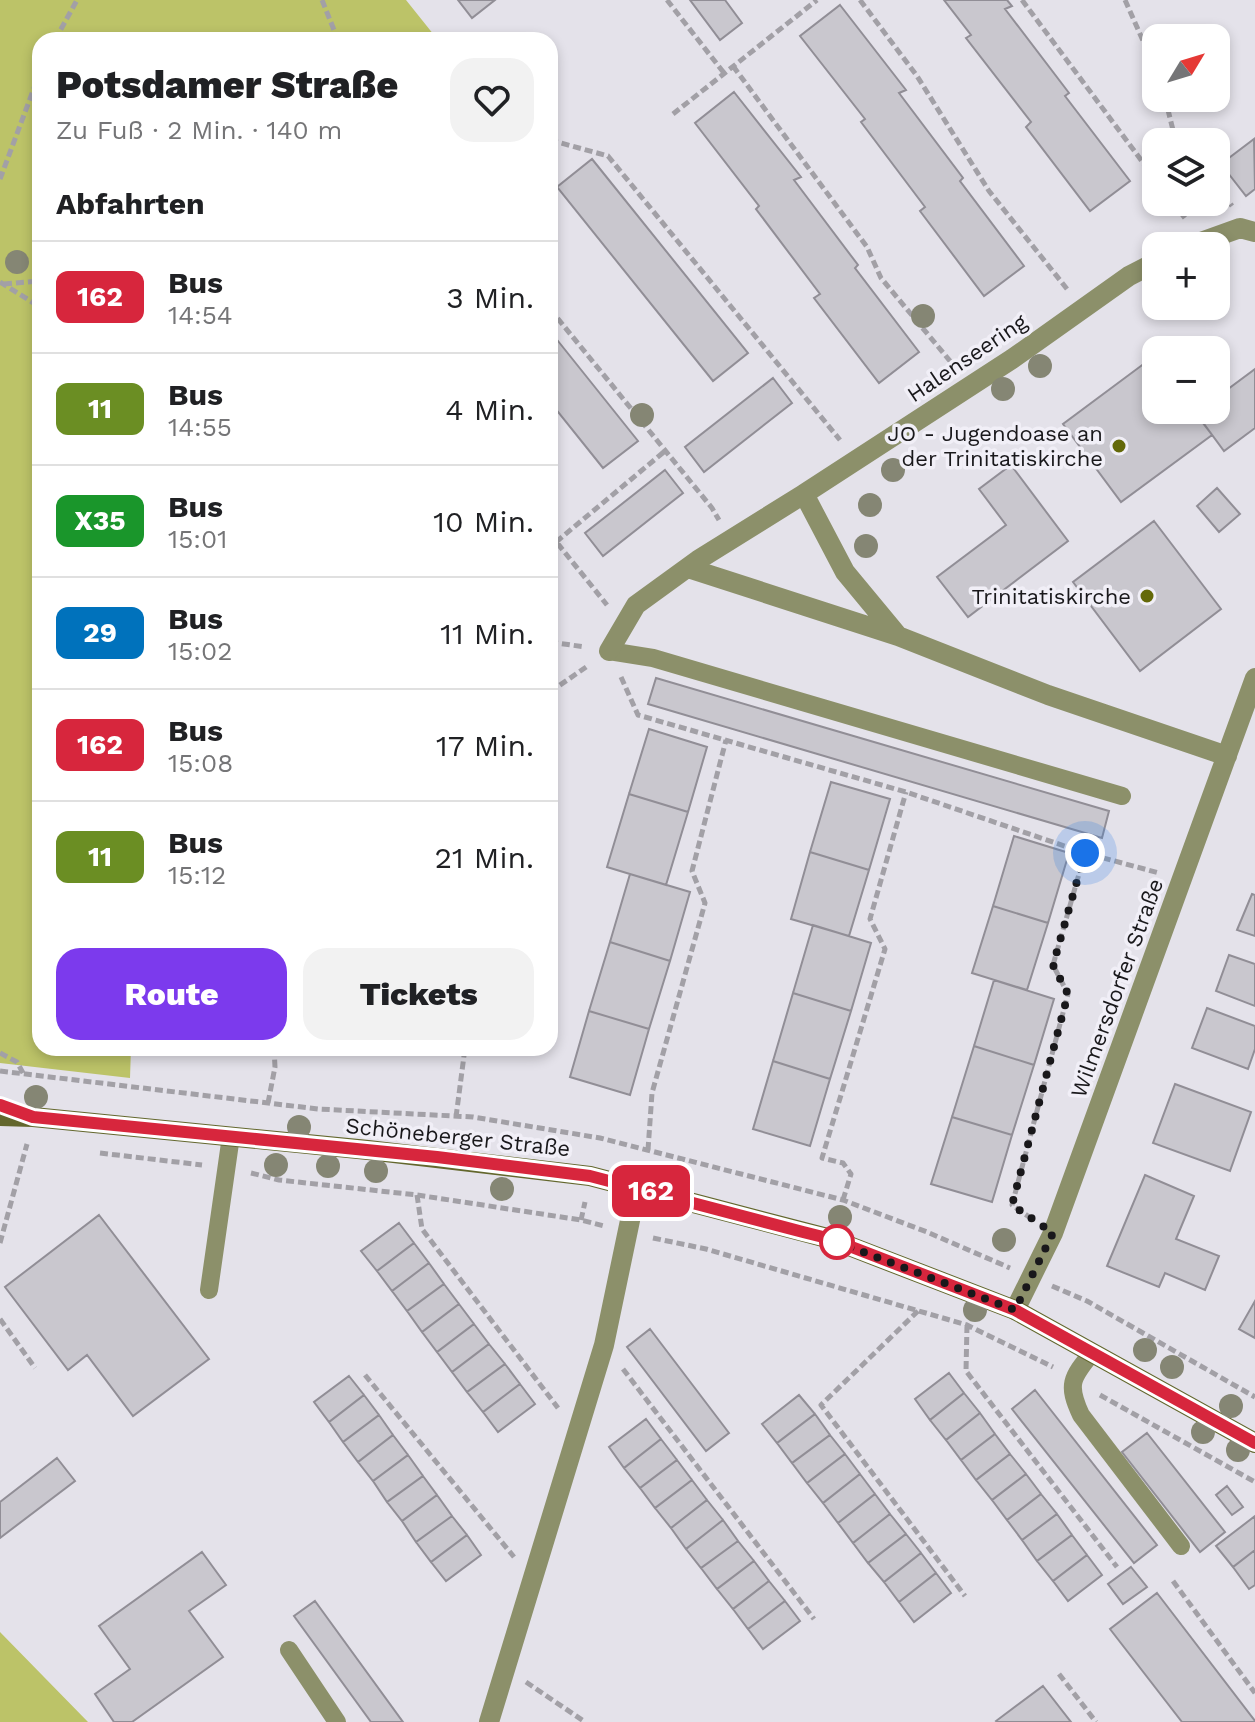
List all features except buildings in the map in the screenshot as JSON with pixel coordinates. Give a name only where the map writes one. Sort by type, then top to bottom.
[{"type":"street","points":[[1229,232],[1240,228],[1255,232]]},
{"type":"street","name":"Halenseering","points":[[609,651],[636,605],[730,540],[971,386],[1142,269]]},
{"type":"street","points":[[804,494],[845,572],[898,636]]},
{"type":"street","points":[[688,568],[898,636],[1048,695],[1227,756]]},
{"type":"street","name":"Wilmersdorfer Straße","points":[[1015,1310],[1053,1233],[1255,678]]},
{"type":"street","name":"Schöneberger Straße","points":[[0,1105],[33,1117]]},
{"type":"street","name":"Schöneberger Straße","points":[[0,1116],[231,1136],[522,1168],[590,1176],[637,1187],[831,1239],[1015,1310],[1255,1443]]},
{"type":"street","points":[[489,1722],[604,1345],[637,1187]]},
{"type":"lane","points":[[609,651],[653,658],[1122,796]]},
{"type":"lane","points":[[209,1290],[231,1136]]},
{"type":"lane","points":[[1092,1353],[1075,1373],[1071,1393],[1081,1415],[1181,1546]]},
{"type":"lane","points":[[289,1650],[337,1722]]},
{"type":"path","points":[[59,32],[77,0]]},
{"type":"path","points":[[322,0],[335,32]]},
{"type":"path","points":[[667,0],[724,73]]},
{"type":"path","points":[[673,114],[817,0]]},
{"type":"path","points":[[860,0],[917,76],[989,191],[1083,309]]},
{"type":"path","points":[[1022,0],[1142,161]]},
{"type":"path","points":[[1125,0],[1142,38]]},
{"type":"path","points":[[733,66],[867,247],[881,278],[971,386]]},
{"type":"path","points":[[0,179],[32,93]]},
{"type":"path","points":[[558,142],[608,156],[856,460]]},
{"type":"path","points":[[2,283],[32,281]]},
{"type":"path","points":[[2,283],[32,302]]},
{"type":"path","points":[[558,319],[712,508],[730,540]]},
{"type":"path","points":[[558,540],[665,451]]},
{"type":"path","points":[[558,544],[624,626]]},
{"type":"path","points":[[558,643],[609,651]]},
{"type":"path","points":[[558,686],[609,651]]},
{"type":"path","points":[[609,651],[638,715],[906,792],[1085,853],[1183,880]]},
{"type":"path","points":[[648,1150],[652,1093],[705,903],[692,871],[726,740]]},
{"type":"path","points":[[843,1200],[851,1174],[843,1163],[822,1158],[885,949],[870,919],[906,792]]},
{"type":"path","points":[[1053,1233],[1012,1205],[1068,994],[1053,965],[1085,853]]},
{"type":"path","points":[[0,1053],[17,1062],[23,1073],[0,1071]]},
{"type":"path","points":[[268,1103],[274,1056]]},
{"type":"path","points":[[456,1117],[464,1056]]},
{"type":"path","points":[[0,1243],[27,1144]]},
{"type":"path","points":[[417,1195],[422,1229],[577,1433]]},
{"type":"path","points":[[919,1310],[821,1405],[965,1596]]},
{"type":"path","points":[[0,1319],[35,1368]]},
{"type":"path","points":[[967,1325],[966,1371],[1117,1567]]},
{"type":"path","points":[[604,1345],[814,1619]]},
{"type":"path","points":[[365,1375],[532,1580]]},
{"type":"path","points":[[1173,1581],[1255,1693]]},
{"type":"path","points":[[506,1667],[585,1722]]},
{"type":"path","points":[[1059,1674],[1096,1722]]},
{"type":"green space","points":[[0,0],[406,0],[432,32],[32,32],[32,1056],[131,1056],[130,1078],[0,1063]]},
{"type":"green space","points":[[0,1632],[88,1722],[0,1722]]},
{"type":"bus line","name":"162","points":[[0,1105],[33,1117],[437,1157],[590,1176],[831,1239],[1015,1310],[1255,1443]]},
{"type":"place","name":"JO - Jugendoase an der Trinitatiskirche","points":[[1119,446]]},
{"type":"place","name":"Trinitatiskirche","points":[[1147,596]]},
{"type":"route","points":[[837,1242],[1015,1310],[1053,1233],[1012,1205],[1068,994],[1053,965],[1085,853]]}]
